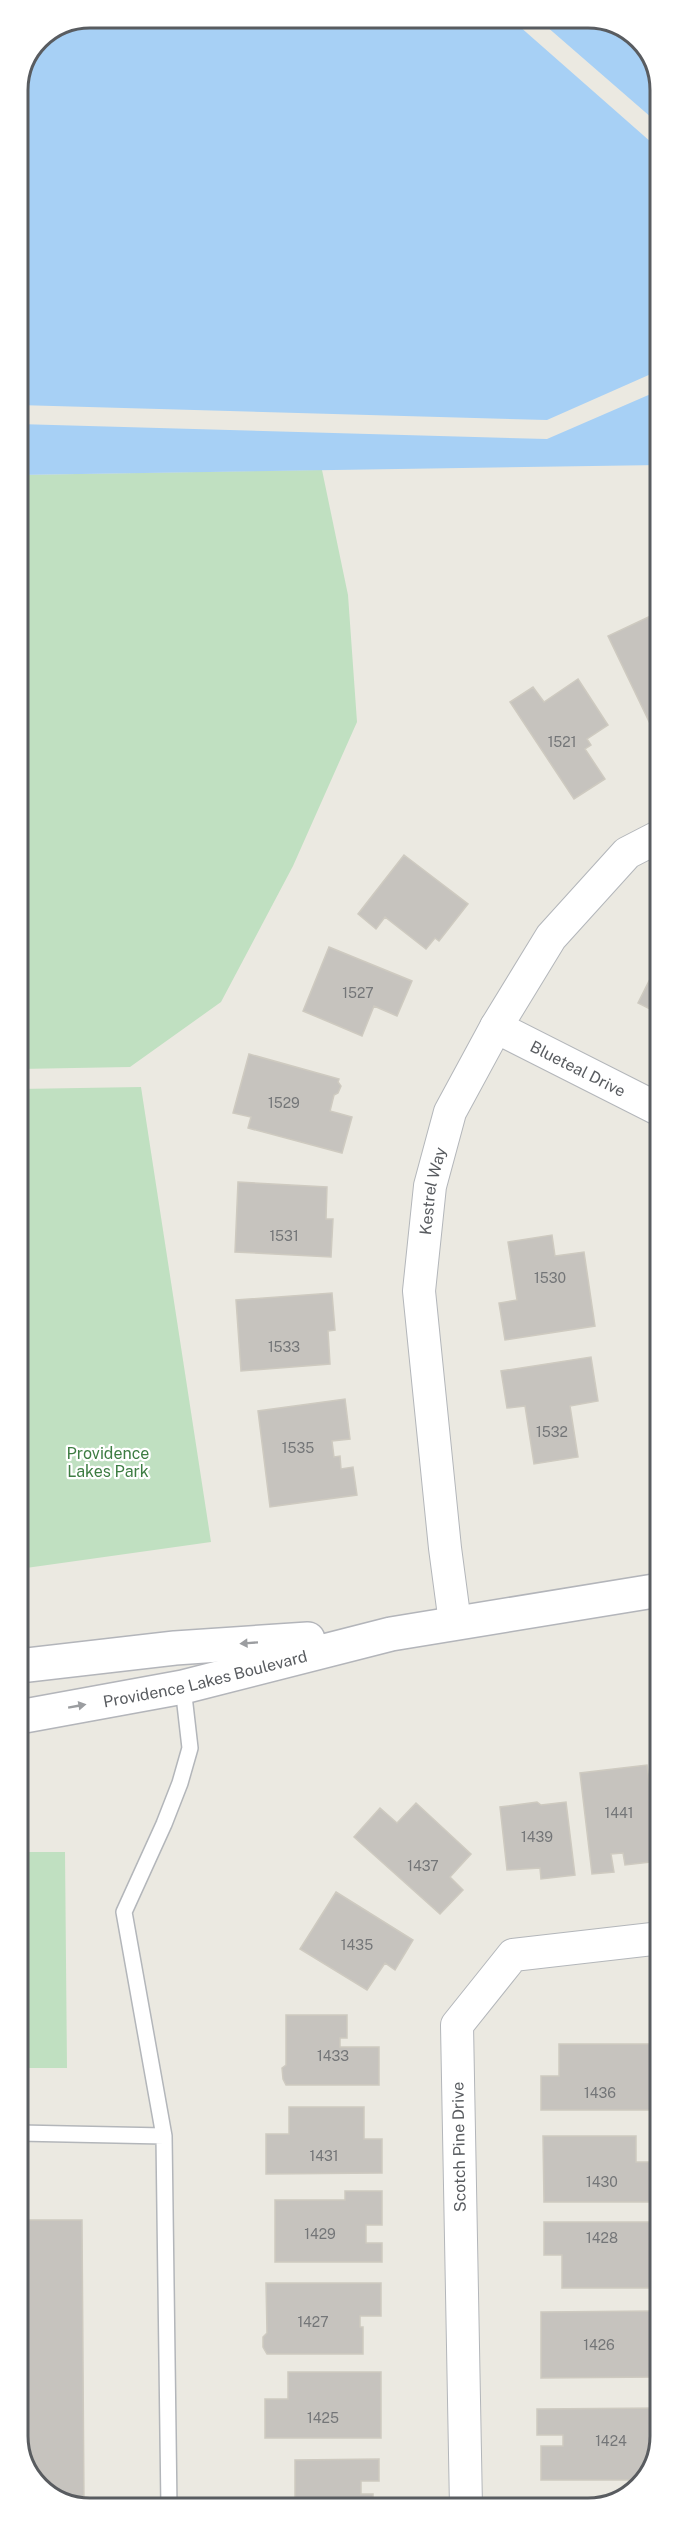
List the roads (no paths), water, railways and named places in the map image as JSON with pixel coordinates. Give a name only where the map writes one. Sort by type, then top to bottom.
[{"type":"street","name":"Kestrel Way","points":[[455,1623],[445,1548],[419,1291],[430,1186],[450,1112],[496,1027],[551,937],[627,853],[651,841]]},
{"type":"street","name":"Blueteal Drive","points":[[496,1027],[651,1105]]},
{"type":"street","name":"Providence Lakes Boulevard","points":[[28,1715],[183,1687],[391,1634],[651,1591]]},
{"type":"street","name":"Providence Lakes Boulevard","points":[[28,1665],[175,1648],[391,1634]]},
{"type":"street","name":"Scotch Pine Drive","points":[[466,2498],[457,2025],[513,1955],[651,1939]]},
{"type":"lane","points":[[169,2497],[164,2136],[124,1912],[164,1824],[180,1783],[190,1748],[183,1687]]},
{"type":"lane","points":[[28,2133],[164,2136]]},
{"type":"water","points":[[91,28],[522,29],[651,142],[651,374],[547,420],[28,405],[28,91],[33,67],[39,56],[56,39],[67,33]]},
{"type":"water","points":[[549,29],[604,31],[612,33],[629,44],[646,67],[651,91],[651,117]]},
{"type":"water","points":[[651,394],[651,465],[28,475],[28,424],[547,439]]},
{"type":"park label","name":"Providence Lakes Park","points":[[108,1462]]}]
